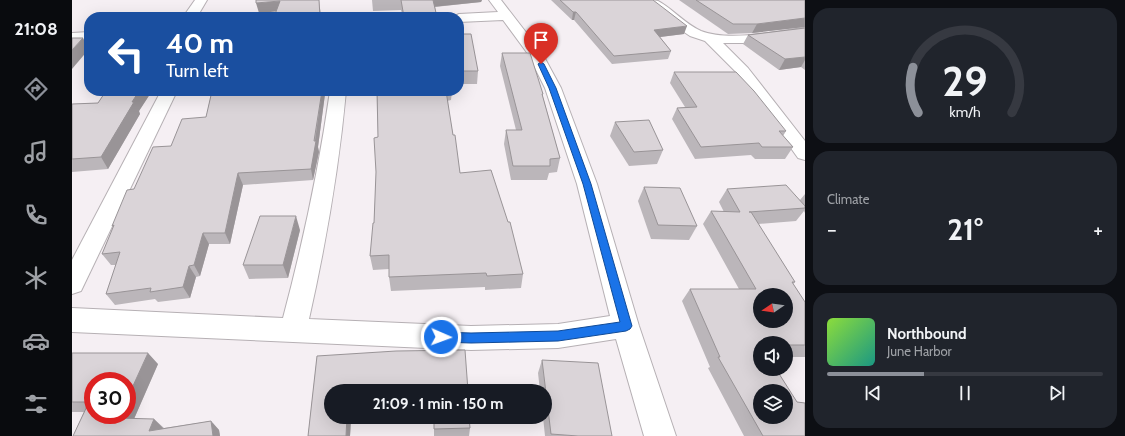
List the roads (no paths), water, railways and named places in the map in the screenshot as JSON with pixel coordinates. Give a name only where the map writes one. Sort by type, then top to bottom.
[{"type":"street","points":[[193,12],[201,0]]},
{"type":"street","points":[[649,0],[685,27],[710,38],[736,39],[805,32]]},
{"type":"street","points":[[464,17],[501,8],[535,53],[553,88],[587,184],[626,326],[660,436]]},
{"type":"street","points":[[72,37],[84,36]]},
{"type":"street","points":[[710,38],[743,71],[805,154]]},
{"type":"street","points":[[72,284],[166,96]]},
{"type":"street","points":[[293,330],[313,253],[324,192],[337,96]]},
{"type":"street","points":[[72,320],[471,338],[558,336],[626,326]]}]
